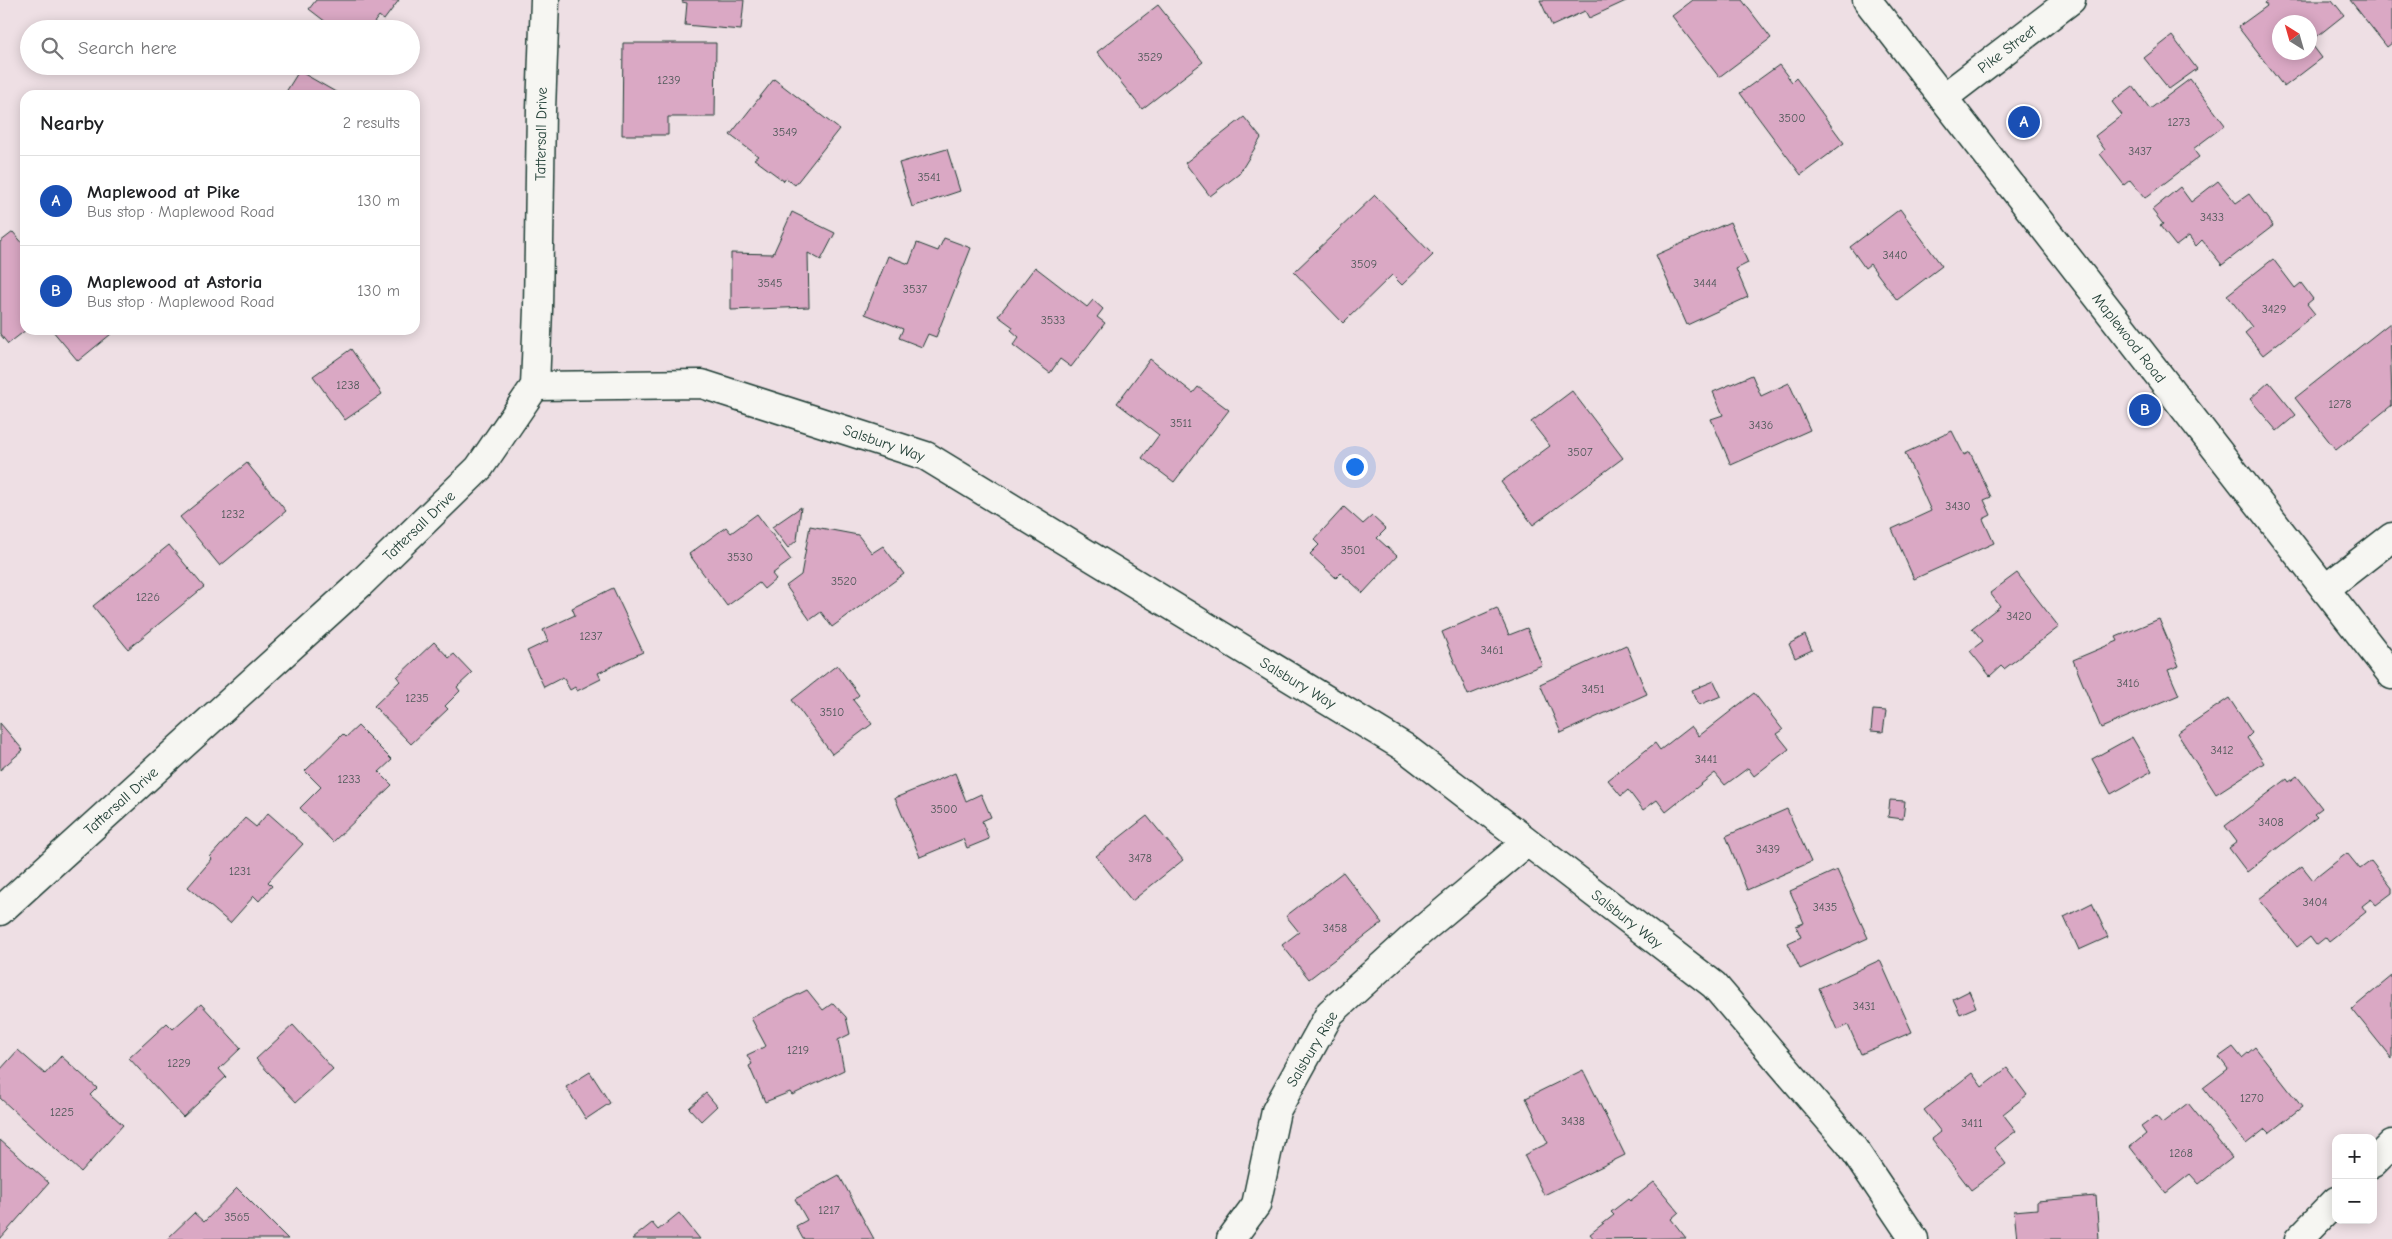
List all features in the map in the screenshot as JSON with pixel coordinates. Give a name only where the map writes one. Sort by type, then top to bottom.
[{"type":"street","name":"Tattersall Drive","points":[[0,911],[360,584],[465,482],[479,468],[534,386],[538,309],[540,110],[545,0]]},
{"type":"street","name":"Maplewood Road","points":[[1867,0],[2392,675]]},
{"type":"street","name":"Pike Street","points":[[1943,98],[2071,0]]},
{"type":"street","name":"Salsbury Way","points":[[534,386],[702,384],[926,456],[1404,747],[1714,985],[1851,1145],[1914,1239]]},
{"type":"street","points":[[2325,589],[2392,536]]},
{"type":"street","name":"Salsbury Rise","points":[[1231,1239],[1256,1205],[1276,1111],[1330,1013],[1415,936],[1527,842]]},
{"type":"street","points":[[2377,1159],[2392,1144]]},
{"type":"street","points":[[2299,1239],[2332,1205]]},
{"type":"building","points":[[316,0],[399,0],[384,20],[379,16],[376,20],[323,20],[309,9]]},
{"type":"building","points":[[683,0],[744,0],[741,30],[685,25],[687,3],[682,2]]},
{"type":"building","points":[[1540,0],[1628,0],[1589,18],[1585,11],[1552,26]]},
{"type":"building","points":[[1693,0],[1742,0],[1771,38],[1719,77],[1672,16]]},
{"type":"building","points":[[2269,0],[2332,0],[2344,15],[2317,36],[2317,15],[2272,15],[2272,60],[2317,60],[2317,51],[2322,58],[2284,87],[2238,27],[2267,6],[2265,3]]},
{"type":"building","points":[[2350,0],[2392,0],[2392,43],[2387,47]]},
{"type":"building","points":[[1158,5],[1203,62],[1142,109],[1097,52]]},
{"type":"building","points":[[2172,36],[2197,69],[2169,89],[2144,58]]},
{"type":"building","points":[[623,43],[716,43],[715,117],[668,117],[668,135],[622,135]]},
{"type":"building","points":[[1779,65],[1792,82],[1796,78],[1844,143],[1801,175],[1740,93]]},
{"type":"building","points":[[296,75],[306,75],[332,90],[287,90]]},
{"type":"building","points":[[774,79],[839,129],[795,185],[786,178],[784,181],[754,159],[758,156],[730,135]]},
{"type":"building","points":[[2190,79],[2225,125],[2193,149],[2199,157],[2145,198],[2130,180],[2124,185],[2100,154],[2105,150],[2095,136],[2122,115],[2112,102],[2133,86],[2150,109]]},
{"type":"building","points":[[1244,117],[1261,138],[1239,174],[1210,196],[1185,163]]},
{"type":"building","points":[[947,149],[960,191],[912,207],[899,163]]},
{"type":"building","points":[[2218,181],[2236,203],[2249,194],[2273,226],[2222,265],[2202,240],[2196,246],[2189,236],[2176,246],[2160,226],[2163,224],[2152,210],[2180,187],[2191,202]]},
{"type":"building","points":[[1375,195],[1433,255],[1402,285],[1392,275],[1343,323],[1294,272]]},
{"type":"building","points":[[1900,209],[1942,266],[1897,300],[1870,264],[1865,268],[1850,247]]},
{"type":"building","points":[[792,212],[835,233],[821,260],[808,253],[809,307],[731,310],[731,253],[773,254]]},
{"type":"building","points":[[1730,222],[1748,263],[1736,269],[1748,297],[1687,325],[1656,255]]},
{"type":"building","points":[[13,232],[20,240],[20,335],[8,344],[0,334],[0,242]]},
{"type":"building","points":[[944,238],[971,248],[936,337],[928,334],[922,347],[899,338],[903,329],[865,314],[888,256],[909,264],[917,243],[938,251]]},
{"type":"building","points":[[2273,259],[2295,288],[2301,283],[2313,299],[2307,304],[2315,314],[2263,355],[2245,333],[2252,327],[2227,295]]},
{"type":"building","points":[[1035,267],[1087,307],[1093,300],[1103,309],[1097,317],[1105,323],[1071,367],[1060,359],[1050,373],[1013,345],[1019,337],[1011,330],[1013,327],[998,316]]},
{"type":"building","points":[[2390,323],[2392,405],[2336,450],[2295,398]]},
{"type":"building","points":[[56,335],[110,335],[78,361]]},
{"type":"building","points":[[351,349],[382,394],[345,420],[313,376]]},
{"type":"building","points":[[1150,359],[1193,393],[1198,387],[1229,410],[1174,482],[1142,458],[1159,435],[1117,403]]},
{"type":"building","points":[[1752,375],[1761,396],[1789,383],[1810,430],[1731,465],[1711,419],[1723,415],[1713,392]]},
{"type":"building","points":[[2269,382],[2296,415],[2277,431],[2250,399]]},
{"type":"building","points":[[1572,391],[1623,458],[1533,525],[1501,482],[1550,446],[1531,422]]},
{"type":"building","points":[[1952,431],[1964,455],[1970,452],[1991,497],[1984,500],[1991,515],[1983,519],[1994,543],[1914,579],[1892,529],[1931,511],[1905,453]]},
{"type":"building","points":[[247,463],[286,511],[220,566],[180,517]]},
{"type":"building","points":[[801,507],[797,540],[788,548],[772,527]]},
{"type":"building","points":[[1344,507],[1363,524],[1372,516],[1386,529],[1377,538],[1397,556],[1363,593],[1341,573],[1336,578],[1310,554],[1319,545],[1314,540]]},
{"type":"building","points":[[757,514],[791,560],[772,574],[776,579],[764,589],[759,583],[727,606],[689,554],[726,527],[731,533]]},
{"type":"building","points":[[810,526],[858,535],[872,553],[883,546],[904,574],[832,627],[821,612],[810,620],[786,586],[801,575]]},
{"type":"building","points":[[169,545],[204,587],[128,649],[93,606]]},
{"type":"building","points":[[2017,573],[2059,627],[2004,669],[2001,666],[1990,676],[1970,651],[1983,641],[1972,628],[2000,606],[1990,593]]},
{"type":"building","points":[[613,588],[643,652],[598,673],[601,679],[577,691],[575,687],[570,690],[563,677],[544,687],[527,651],[548,641],[543,630],[575,615],[572,608]]},
{"type":"building","points":[[1497,608],[1509,635],[1527,628],[1542,665],[1468,695],[1442,632]]},
{"type":"building","points":[[2159,619],[2179,666],[2168,670],[2179,695],[2101,728],[2073,660],[2118,641],[2116,637]]},
{"type":"building","points":[[1805,635],[1812,650],[1795,658],[1789,644]]},
{"type":"building","points":[[434,642],[449,658],[454,654],[472,673],[457,687],[460,691],[445,706],[448,709],[411,744],[374,706],[400,681],[397,677]]},
{"type":"building","points":[[1626,645],[1647,694],[1561,733],[1540,684]]},
{"type":"building","points":[[837,665],[859,695],[853,700],[872,724],[832,754],[792,700]]},
{"type":"building","points":[[1714,681],[1721,696],[1699,705],[1692,690]]},
{"type":"building","points":[[1754,693],[1783,730],[1777,734],[1789,749],[1754,776],[1748,768],[1725,785],[1715,773],[1666,812],[1657,800],[1643,810],[1628,790],[1621,796],[1608,780],[1655,743],[1660,750],[1691,726],[1699,736]]},
{"type":"building","points":[[2229,698],[2252,733],[2247,738],[2264,763],[2216,794],[2177,733]]},
{"type":"building","points":[[1873,710],[1886,711],[1883,732],[1871,731]]},
{"type":"building","points":[[0,723],[23,750],[0,770]]},
{"type":"building","points":[[358,726],[392,760],[379,772],[392,785],[333,842],[300,808],[321,787],[305,771],[343,734],[346,737]]},
{"type":"building","points":[[2132,737],[2152,771],[2111,794],[2092,759]]},
{"type":"building","points":[[955,773],[966,801],[981,794],[991,817],[982,821],[989,839],[967,848],[963,839],[920,857],[895,798]]},
{"type":"building","points":[[2297,776],[2322,808],[2314,814],[2317,817],[2247,872],[2229,848],[2237,842],[2225,826],[2287,779],[2289,782]]},
{"type":"building","points":[[1890,800],[1905,801],[1903,819],[1888,817]]},
{"type":"building","points":[[1787,809],[1811,862],[1747,890],[1726,836]]},
{"type":"building","points":[[268,813],[303,844],[268,882],[272,886],[259,901],[254,896],[230,923],[188,887],[212,859],[210,857],[245,818],[256,827]]},
{"type":"building","points":[[1147,816],[1183,860],[1132,901],[1096,856]]},
{"type":"building","points":[[2347,853],[2360,869],[2371,861],[2392,888],[2392,893],[2376,905],[2371,899],[2362,906],[2366,912],[2329,941],[2326,937],[2316,945],[2310,937],[2297,947],[2259,899],[2302,866],[2313,880]]},
{"type":"building","points":[[1837,870],[1868,938],[1800,969],[1788,943],[1801,937],[1796,926],[1804,923],[1790,891]]},
{"type":"building","points":[[1343,872],[1382,923],[1309,979],[1282,945],[1299,932],[1286,916]]},
{"type":"building","points":[[2092,903],[2108,937],[2079,950],[2064,917]]},
{"type":"building","points":[[1880,960],[1912,1032],[1861,1054],[1848,1025],[1837,1030],[1819,988]]},
{"type":"building","points":[[2392,976],[2392,1059],[2352,1009]]},
{"type":"building","points":[[807,990],[823,1010],[833,1003],[846,1017],[850,1034],[838,1040],[844,1070],[792,1095],[790,1092],[765,1102],[749,1066],[752,1064],[747,1055],[766,1046],[751,1018]]},
{"type":"building","points":[[1969,991],[1976,1007],[1960,1014],[1953,999]]},
{"type":"building","points":[[201,1004],[241,1048],[219,1069],[226,1077],[183,1117],[129,1058],[167,1023],[173,1029]]},
{"type":"building","points":[[293,1025],[333,1069],[296,1102],[256,1059]]},
{"type":"building","points":[[2233,1047],[2242,1058],[2255,1047],[2302,1107],[2269,1133],[2265,1129],[2246,1144],[2203,1088],[2228,1069],[2219,1057]]},
{"type":"building","points":[[18,1050],[45,1074],[61,1056],[97,1088],[90,1095],[123,1125],[81,1172],[0,1098],[0,1070]]},
{"type":"building","points":[[2007,1068],[2027,1095],[2003,1114],[2016,1131],[1994,1148],[2006,1164],[1971,1190],[1932,1139],[1941,1132],[1924,1110],[1972,1073],[1982,1087]]},
{"type":"building","points":[[1583,1070],[1625,1155],[1544,1195],[1524,1155],[1548,1143],[1526,1098]]},
{"type":"building","points":[[590,1072],[610,1103],[586,1119],[566,1087]]},
{"type":"building","points":[[706,1093],[717,1106],[701,1121],[689,1108]]},
{"type":"building","points":[[2188,1103],[2232,1158],[2199,1184],[2190,1174],[2166,1193],[2130,1147],[2146,1134],[2141,1127],[2156,1116],[2162,1123]]},
{"type":"building","points":[[0,1140],[49,1183],[0,1239]]},
{"type":"building","points":[[839,1175],[874,1239],[803,1239],[796,1226],[807,1220],[795,1199]]},
{"type":"building","points":[[1654,1182],[1679,1212],[1671,1219],[1686,1238],[1594,1239],[1590,1234],[1614,1215],[1611,1212],[1628,1199],[1630,1201]]},
{"type":"building","points":[[237,1188],[288,1239],[167,1239],[194,1213],[204,1222]]},
{"type":"building","points":[[2096,1196],[2099,1239],[2017,1239],[2014,1211],[2037,1209],[2037,1201]]},
{"type":"building","points":[[679,1213],[700,1239],[632,1239],[652,1223],[658,1230]]},
{"type":"place","name":"Maplewood at Pike","points":[[2024,122]]},
{"type":"place","name":"Maplewood at Astoria","points":[[2145,410]]}]
